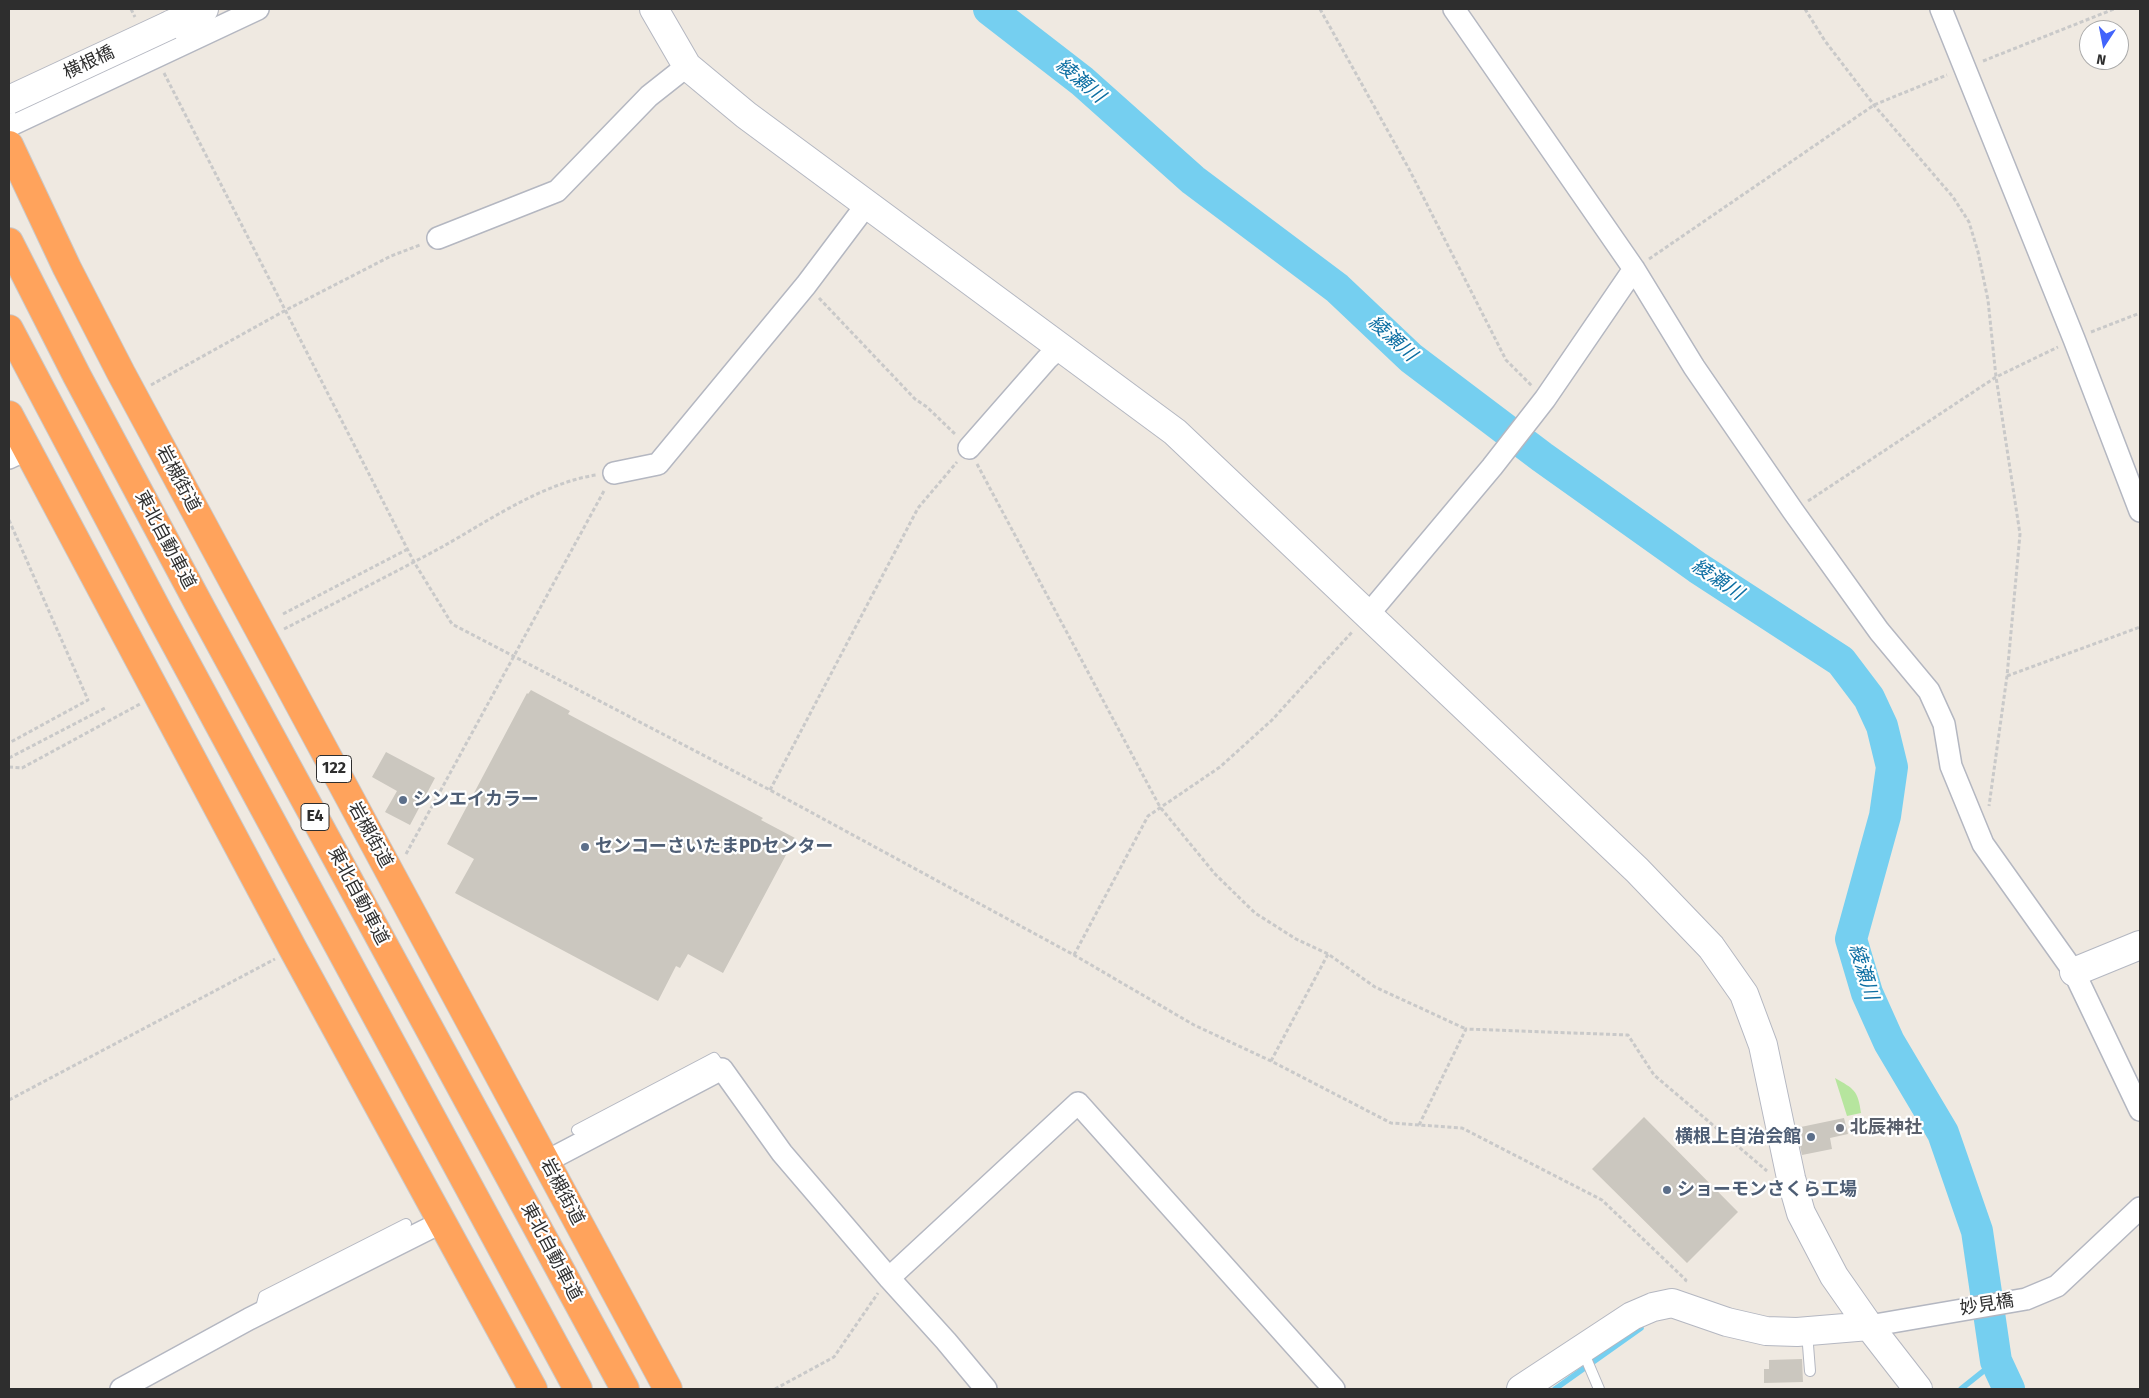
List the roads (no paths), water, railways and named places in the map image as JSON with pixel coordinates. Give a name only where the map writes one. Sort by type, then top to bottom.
[{"type":"highway","name":"岩槻街道","points":[[9,145],[67,268],[133,395],[668,1389]]},
{"type":"highway","name":"東北自動車道","points":[[9,242],[77,376],[188,584],[625,1389]]},
{"type":"highway","name":"E4","points":[[9,329],[156,609],[578,1389]]},
{"type":"highway","points":[[9,415],[17,454],[158,694],[293,949],[533,1389]]},
{"type":"street","name":"横根橋","points":[[9,100],[204,9]]},
{"type":"street","points":[[9,126],[258,9]]},
{"type":"street","points":[[654,9],[687,66],[746,115],[1175,432],[1637,870],[1711,947],[1744,994],[1763,1045],[1790,1178],[1801,1213],[1834,1276],[1869,1326],[1918,1389]]},
{"type":"street","points":[[1454,9],[1634,269],[1694,367],[1793,511],[1879,631],[1929,691],[1944,724],[1951,766],[1983,844],[2074,972],[2140,1110]]},
{"type":"street","points":[[1941,9],[2074,339],[2140,511]]},
{"type":"street","points":[[438,238],[557,191],[649,96],[687,66]]},
{"type":"street","points":[[614,473],[658,464],[806,285],[867,204]]},
{"type":"street","points":[[1367,616],[1492,467],[1545,399],[1634,269]]},
{"type":"street","points":[[969,448],[1047,359],[1061,346]]},
{"type":"street","points":[[2074,972],[2140,945]]},
{"type":"street","points":[[545,1162],[722,1069],[782,1153],[986,1389]]},
{"type":"street","points":[[889,1278],[1078,1103],[1334,1389]]},
{"type":"street","name":"妙見橋","points":[[1869,1326],[2026,1299],[2057,1286],[2140,1208]]},
{"type":"street","points":[[121,1389],[259,1314],[442,1222]]},
{"type":"street","points":[[1521,1389],[1632,1316],[1653,1307],[1672,1303],[1727,1322],[1781,1332],[1869,1326]]},
{"type":"lane","points":[[577,1130],[714,1058],[722,1069]]},
{"type":"lane","points":[[259,1314],[264,1296],[406,1224]]},
{"type":"lane","points":[[1807,1331],[1810,1372]]},
{"type":"lane","points":[[1582,1348],[1599,1389]]},
{"type":"waterway","name":"綾瀬川","points":[[989,9],[1082,81],[1193,180],[1337,288],[1411,358],[1542,457],[1698,568],[1841,661],[1869,698],[1882,726],[1892,767],[1885,816],[1851,939],[1867,993],[1889,1042],[1943,1133],[1977,1231],[1996,1361],[2009,1389]]},
{"type":"waterway","points":[[1555,1389],[1641,1328]]},
{"type":"waterway","points":[[1961,1389],[1996,1361]]},
{"type":"place","name":"シンエイカラー","points":[[403,800]]},
{"type":"place","name":"センコーさいたまPDセンター","points":[[585,847]]},
{"type":"place","name":"北辰神社","points":[[1840,1128]]},
{"type":"place","name":"横根上自治会館","points":[[1811,1137]]},
{"type":"place","name":"ショーモンさくら工場","points":[[1667,1190]]}]
